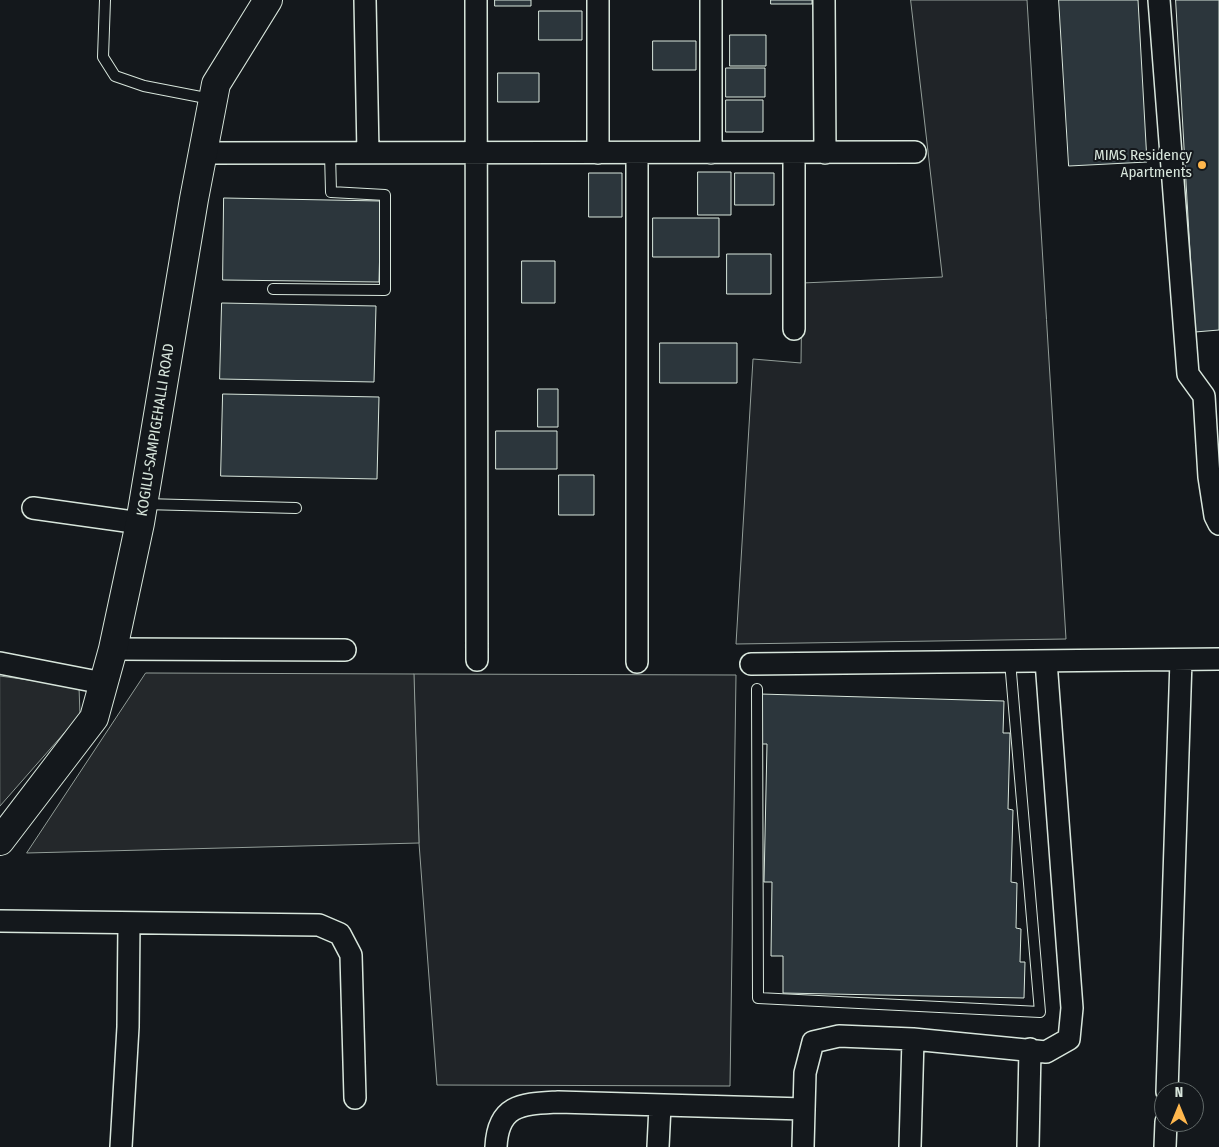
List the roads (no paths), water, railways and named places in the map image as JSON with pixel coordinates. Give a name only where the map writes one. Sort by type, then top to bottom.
[{"type":"street","name":"KOGILU-SAMPIGEHALLI ROAD","points":[[0,841],[94,718],[113,649],[142,514],[202,153],[216,84],[268,0]]},
{"type":"street","points":[[366,0],[368,153]]},
{"type":"street","points":[[476,0],[477,660]]},
{"type":"street","points":[[598,0],[598,153]]},
{"type":"street","points":[[711,0],[711,153]]},
{"type":"street","points":[[824,0],[825,153]]},
{"type":"street","points":[[1159,0],[1188,374],[1212,396],[1209,476],[1215,516],[1219,524]]},
{"type":"street","points":[[202,153],[916,152]]},
{"type":"street","points":[[637,153],[637,662]]},
{"type":"street","points":[[794,153],[794,330]]},
{"type":"street","points":[[33,508],[142,514]]},
{"type":"street","points":[[113,649],[344,650]]},
{"type":"street","points":[[751,664],[1219,659]]},
{"type":"street","points":[[1167,1082],[1181,660]]},
{"type":"street","points":[[803,1147],[806,1073],[813,1042],[839,1036],[913,1039],[1046,1052],[1069,1039],[1072,1008],[1046,661]]},
{"type":"street","points":[[0,663],[103,683]]},
{"type":"street","points":[[0,921],[319,924],[340,934],[350,955],[355,1098]]},
{"type":"street","points":[[121,1147],[128,1027],[129,923]]},
{"type":"street","points":[[910,1147],[913,1039]]},
{"type":"street","points":[[1028,1147],[1030,1049]]},
{"type":"street","points":[[496,1147],[496,1135],[506,1114],[521,1104],[558,1102],[804,1110]]},
{"type":"street","points":[[658,1147],[660,1106]]},
{"type":"street","points":[[1165,1147],[1166,1132]]},
{"type":"lane","points":[[105,0],[103,57],[115,76],[144,86],[213,99]]},
{"type":"lane","points":[[273,289],[386,290],[386,195],[331,192],[330,153]]},
{"type":"lane","points":[[142,514],[296,508]]},
{"type":"lane","points":[[757,689],[758,998],[1040,1012],[1010,661]]},
{"type":"place","name":"MIMS Residency Apartments","points":[[1202,165]]}]
